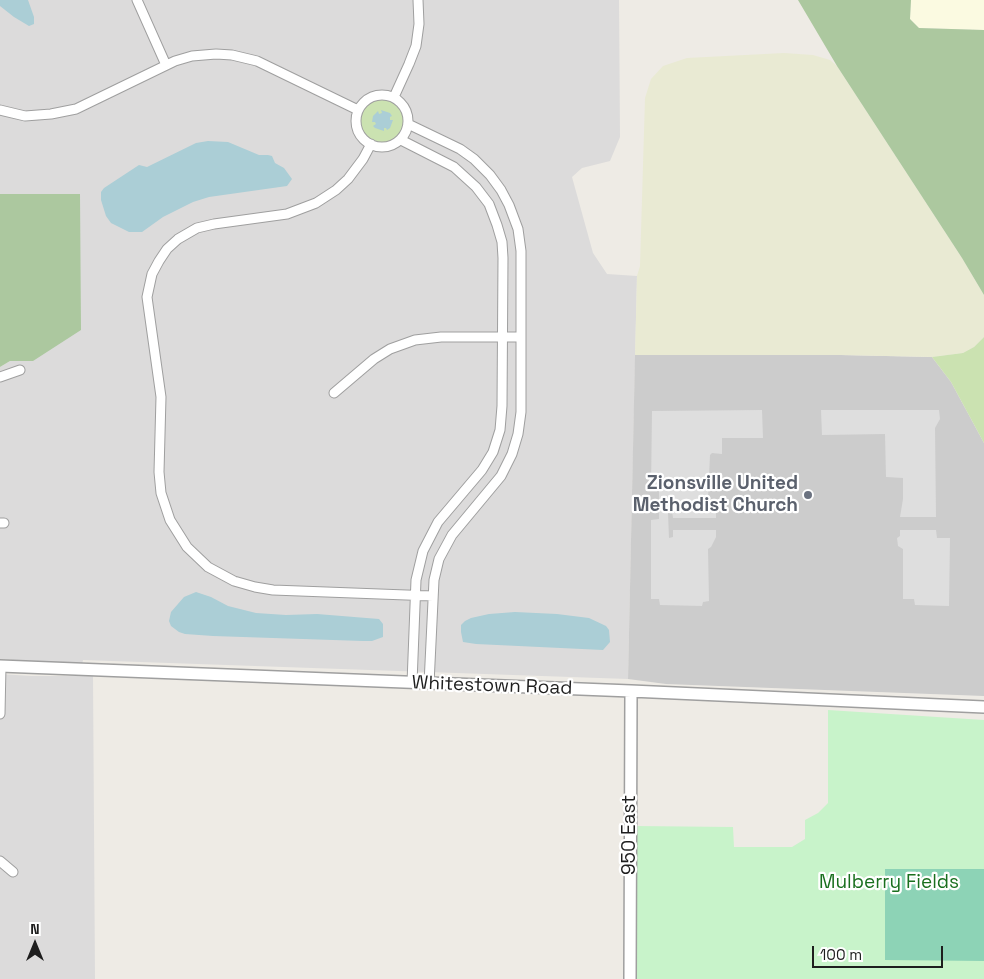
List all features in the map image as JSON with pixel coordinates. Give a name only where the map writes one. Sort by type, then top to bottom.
[{"type":"street","points":[[138,0],[166,65]]},
{"type":"street","points":[[394,97],[416,46],[419,24],[418,0]]},
{"type":"street","points":[[0,110],[25,116],[51,114],[76,109],[184,58],[205,54],[224,54],[240,56],[267,65],[358,110]]},
{"type":"street","points":[[382,94],[394,97],[406,109],[408,124],[406,132],[401,140],[393,145],[385,147],[371,144],[362,138],[357,130],[356,118],[358,110],[364,102],[372,97],[382,94]]},
{"type":"street","points":[[408,124],[453,145],[470,156],[490,174],[505,197],[513,214],[520,238],[521,412],[518,434],[515,447],[505,469],[497,482],[447,543],[436,570],[429,684]]},
{"type":"street","points":[[401,140],[459,170],[476,187],[489,204],[503,247],[502,406],[498,438],[493,452],[482,470],[438,522],[427,541],[417,572],[412,683]]},
{"type":"street","points":[[371,144],[364,159],[348,179],[336,190],[316,203],[287,214],[197,228],[172,244],[158,261],[150,282],[147,297],[161,397],[160,483],[166,512],[182,540],[203,563],[229,579],[250,586],[273,590],[433,596]]},
{"type":"street","points":[[334,393],[374,359],[402,344],[430,337],[521,337]]},
{"type":"street","points":[[0,376],[20,370]]},
{"type":"street","points":[[0,714],[1,666]]},
{"type":"street","name":"Whitestown Road","points":[[1,666],[984,707]]},
{"type":"street","name":"950 East","points":[[630,979],[631,691]]},
{"type":"street","points":[[0,861],[13,872]]},
{"type":"shaded area","points":[[0,0],[619,0],[620,137],[610,161],[582,168],[572,177],[593,253],[607,274],[637,276],[628,679],[83,660],[82,665],[0,659],[0,367],[10,361],[33,361],[80,194],[0,194]]},
{"type":"shaded area","points":[[911,0],[984,0],[984,30],[919,28],[910,19]]},
{"type":"shaded area","points":[[784,53],[813,55],[830,60],[837,66],[962,258],[984,295],[984,337],[974,347],[963,353],[932,357],[635,355],[637,276],[640,266],[645,98],[651,79],[663,66],[687,58]]},
{"type":"shaded area","points":[[635,355],[932,357],[951,382],[984,443],[984,696],[666,684],[628,679]]},
{"type":"shaded area","points":[[762,410],[763,438],[722,438],[722,454],[712,453],[710,455],[708,499],[712,500],[718,510],[716,518],[673,518],[672,511],[668,512],[669,538],[673,537],[673,530],[716,530],[716,537],[708,549],[709,601],[703,602],[702,606],[660,605],[659,599],[651,599],[651,520],[659,519],[659,489],[651,488],[652,411]]},
{"type":"shaded area","points":[[821,410],[939,410],[940,419],[935,428],[936,517],[900,517],[903,499],[903,478],[886,477],[885,434],[822,435]]},
{"type":"shaded area","points":[[900,530],[936,530],[937,538],[950,538],[949,606],[915,605],[914,599],[903,599],[903,549],[898,546],[897,538],[900,536]]},
{"type":"shaded area","points":[[0,674],[93,676],[95,979],[0,979]]},
{"type":"green space","points":[[798,0],[911,0],[910,19],[919,28],[984,30],[984,295],[837,66]]},
{"type":"green space","points":[[382,99],[394,103],[400,109],[404,121],[400,133],[394,139],[382,143],[370,139],[364,133],[360,121],[364,109],[370,103]]},
{"type":"green space","points":[[0,194],[80,194],[81,330],[33,361],[10,361],[0,367]]},
{"type":"green space","points":[[984,337],[984,443],[951,382],[932,357],[963,353],[974,347]]},
{"type":"green space","name":"Mulberry Fields","points":[[828,710],[984,720],[984,979],[636,979],[635,826],[733,827],[734,847],[792,847],[805,839],[805,820],[818,813],[828,803]]},
{"type":"green space","points":[[885,869],[984,869],[984,961],[885,960]]},
{"type":"water","points":[[0,0],[28,0],[34,17],[34,24],[29,26],[14,17],[0,6]]},
{"type":"water","points":[[381,110],[390,113],[392,116],[390,120],[393,120],[390,128],[387,130],[384,128],[384,131],[375,128],[373,126],[376,124],[375,122],[372,122],[373,116],[378,111],[379,114],[382,113]]},
{"type":"water","points":[[208,141],[228,142],[259,155],[272,156],[275,163],[284,168],[292,179],[287,186],[209,197],[193,202],[163,217],[142,232],[129,232],[111,223],[106,216],[101,200],[101,192],[104,188],[139,165],[147,167],[196,143]]},
{"type":"water","points":[[196,592],[228,606],[256,613],[286,615],[317,614],[379,619],[383,624],[383,637],[372,641],[363,641],[213,636],[179,632],[171,626],[169,621],[171,612],[184,597]]},
{"type":"water","points":[[515,612],[589,618],[606,626],[609,630],[610,642],[603,650],[463,642],[461,625],[465,621],[489,614]]},
{"type":"place","name":"Zionsville United Methodist Church","points":[[808,495]]}]
